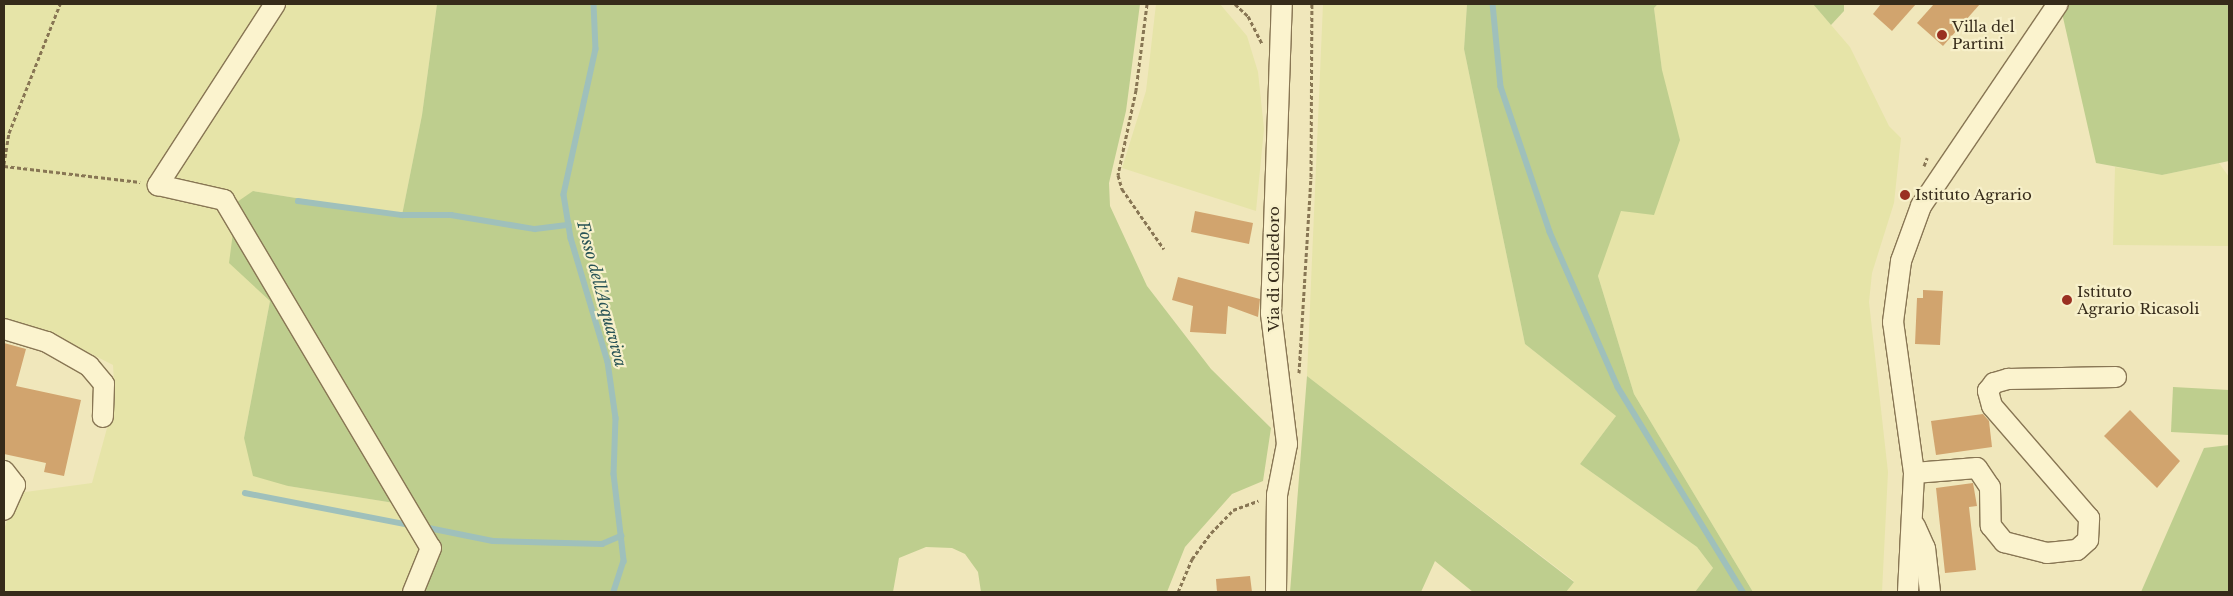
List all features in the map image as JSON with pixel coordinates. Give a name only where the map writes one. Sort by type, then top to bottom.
[{"type":"street","points":[[275,4],[158,184],[224,200],[431,548],[413,592]]},
{"type":"street","name":"Via di Colledoro","points":[[1276,592],[1277,495],[1286,444],[1271,312],[1282,4]]},
{"type":"street","points":[[1908,592],[1914,473],[1893,322],[1895,286],[1908,235],[1930,191],[2058,4]]},
{"type":"street","points":[[4,329],[47,342],[89,366],[104,384],[103,417]]},
{"type":"street","points":[[1914,473],[1977,468],[1988,479],[1991,526],[2004,542],[2047,553],[2077,550],[2088,540],[2089,518],[1992,406],[1988,391],[1994,383],[2008,379],[2116,377]]},
{"type":"street","points":[[4,510],[9,478]]},
{"type":"street","points":[[1913,522],[1925,548],[1930,592]]},
{"type":"path","points":[[60,4],[9,133],[4,165],[158,184]]},
{"type":"path","points":[[1147,4],[1136,90],[1118,174],[1122,189],[1164,250]]},
{"type":"path","points":[[1235,4],[1248,16],[1264,48]]},
{"type":"path","points":[[1298,380],[1311,177],[1312,4]]},
{"type":"path","points":[[1178,592],[1192,559],[1233,510],[1277,495]]},
{"type":"shaded area","points":[[4,4],[437,4],[422,115],[402,215],[253,191],[270,301],[244,438],[288,486],[413,506],[436,548],[420,592],[4,592],[4,529],[18,493],[92,483],[115,399],[113,365],[66,341],[4,320]]},
{"type":"shaded area","points":[[1156,4],[1220,4],[1247,36],[1258,72],[1264,129],[1256,211],[1122,168],[1146,91]]},
{"type":"shaded area","points":[[1323,4],[1467,4],[1464,49],[1525,344],[1616,416],[1580,464],[1697,547],[1713,568],[1695,592],[1566,592],[1574,581],[1307,376]]},
{"type":"shaded area","points":[[1658,4],[1813,4],[1850,47],[1889,126],[1901,138],[1894,203],[1872,273],[1869,302],[1888,472],[1882,592],[1753,592],[1634,394],[1598,276],[1662,70],[1654,8]]},
{"type":"shaded area","points":[[2219,163],[2229,177],[2229,246],[2113,245],[2115,167],[2162,175]]},
{"type":"green space","points":[[437,4],[1140,4],[1126,111],[1109,183],[1110,206],[1147,286],[1211,369],[1271,428],[1263,481],[1232,494],[1185,547],[1167,592],[981,592],[978,572],[965,554],[952,548],[926,547],[899,558],[893,592],[420,592],[436,548],[413,506],[288,486],[253,476],[244,438],[270,301],[229,263],[237,202],[253,191],[402,215],[422,115]]},
{"type":"green space","points":[[1467,4],[1658,4],[1654,8],[1662,70],[1680,140],[1654,215],[1621,211],[1598,276],[1634,394],[1753,592],[1695,592],[1713,568],[1697,547],[1580,464],[1616,416],[1525,344],[1464,49]]},
{"type":"green space","points":[[1813,4],[1844,4],[1844,11],[1831,25]]},
{"type":"green space","points":[[2068,4],[2229,4],[2229,161],[2162,175],[2096,163],[2062,13]]},
{"type":"green space","points":[[1307,376],[1574,582],[1566,592],[1473,592],[1435,561],[1421,592],[1290,592]]},
{"type":"green space","points":[[2173,387],[2229,390],[2229,435],[2171,432]]},
{"type":"green space","points":[[2229,445],[2229,592],[2141,592],[2204,448]]},
{"type":"building","points":[[1881,4],[1916,4],[1892,31],[1873,14]]},
{"type":"building","name":"Villa del Partini","points":[[1934,4],[1980,4],[1943,46],[1917,23]]},
{"type":"building","points":[[1195,211],[1253,223],[1249,244],[1191,232]]},
{"type":"building","points":[[1178,277],[1260,299],[1258,317],[1228,306],[1226,334],[1190,332],[1193,306],[1172,300]]},
{"type":"building","points":[[1923,290],[1943,291],[1940,345],[1915,344],[1917,298],[1923,298]]},
{"type":"building","points":[[4,343],[26,349],[16,386],[81,400],[64,476],[44,472],[46,463],[4,454]]},
{"type":"building","points":[[2130,410],[2180,461],[2157,488],[2104,436]]},
{"type":"building","points":[[1983,414],[1989,421],[1992,447],[1936,455],[1931,421]]},
{"type":"building","points":[[1973,483],[1977,506],[1969,507],[1976,570],[1945,573],[1936,488]]},
{"type":"building","points":[[1250,576],[1252,592],[1217,592],[1216,579]]},
{"type":"waterway","name":"Fosso dell'Acquaviva","points":[[594,4],[596,49],[564,195],[571,238],[608,362],[616,418],[614,474],[624,561],[614,592]]},
{"type":"waterway","points":[[1493,4],[1501,87],[1550,232],[1618,387],[1743,592]]},
{"type":"waterway","points":[[298,201],[402,215],[451,215],[535,229],[569,225]]},
{"type":"waterway","points":[[245,493],[410,525]]},
{"type":"waterway","points":[[424,527],[493,541],[602,544],[621,536]]},
{"type":"place","name":"Villa del Partini","points":[[1942,35]]},
{"type":"place","name":"Istituto Agrario","points":[[1905,195]]},
{"type":"place","name":"Istituto Agrario Ricasoli","points":[[2067,300]]}]
